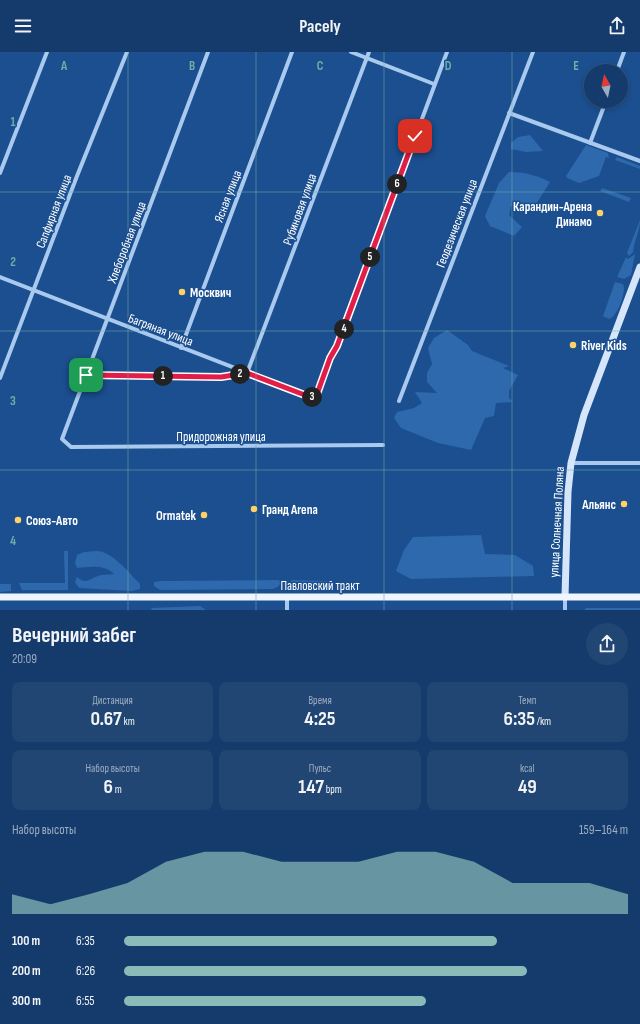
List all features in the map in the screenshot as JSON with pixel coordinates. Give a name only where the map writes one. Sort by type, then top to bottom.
[{"type":"main road","name":"Павловский тракт","points":[[0,597],[640,597]]},
{"type":"street","points":[[0,173],[47,52]]},
{"type":"street","name":"Сапфирная улица","points":[[0,378],[33,289],[126,52]]},
{"type":"street","name":"Хлеборобная улица","points":[[62,439],[208,52]]},
{"type":"street","name":"Ясная улица","points":[[181,348],[292,52]]},
{"type":"street","points":[[352,52],[434,84],[447,52]]},
{"type":"street","name":"Рубиновая улица","points":[[247,373],[369,52]]},
{"type":"street","name":"Геодезическая улица","points":[[399,400],[532,52]]},
{"type":"street","points":[[620,64],[624,52]]},
{"type":"street","name":"Багряная улица","points":[[0,277],[310,397],[316,397],[330,358],[337,346],[434,84]]},
{"type":"street","points":[[590,143],[603,108]]},
{"type":"street","points":[[509,113],[640,161]]},
{"type":"street","name":"улица Солнечная Поляна","points":[[565,597],[568,492],[571,462],[584,415],[640,267]]},
{"type":"street","points":[[86,375],[221,377],[247,373]]},
{"type":"street","name":"Придорожная улица","points":[[62,439],[71,447],[383,445]]},
{"type":"street","points":[[571,462],[640,463]]},
{"type":"street","points":[[287,597],[287,610]]},
{"type":"street","points":[[565,597],[565,610]]},
{"type":"shaded area","points":[[530,135],[543,151],[526,152],[511,149],[511,143],[518,137]]},
{"type":"shaded area","points":[[586,145],[608,153],[609,158],[606,157],[599,176],[579,183],[567,178],[566,176]]},
{"type":"shaded area","points":[[617,157],[640,166],[640,169],[615,160]]},
{"type":"shaded area","points":[[509,172],[530,174],[550,182],[535,206],[511,206],[509,215],[522,227],[514,236],[490,226],[485,216],[499,183]]},
{"type":"shaded area","points":[[602,188],[631,198],[629,202],[600,191]]},
{"type":"shaded area","points":[[640,220],[633,252],[629,256],[627,253]]},
{"type":"shaded area","points":[[635,254],[631,275],[624,279],[617,277],[626,257],[628,259]]},
{"type":"shaded area","points":[[615,282],[623,284],[624,292],[618,309],[609,319],[603,316]]},
{"type":"shaded area","points":[[447,330],[468,345],[472,351],[509,366],[503,368],[518,375],[509,391],[509,398],[513,402],[496,403],[494,416],[485,418],[471,450],[438,443],[401,428],[394,418],[397,412],[414,408],[422,403],[415,392],[437,393],[427,382],[427,373],[432,364],[428,348],[434,338]]},
{"type":"shaded area","points":[[481,535],[485,554],[515,555],[533,566],[534,576],[411,579],[396,571],[404,550],[413,537]]},
{"type":"shaded area","points":[[64,551],[68,551],[68,590],[22,590],[19,583],[65,583]]},
{"type":"shaded area","points":[[98,551],[110,555],[121,564],[140,584],[140,589],[132,591],[79,588],[75,582],[77,577],[85,581],[100,575],[114,574],[102,567],[77,568],[75,563],[77,555],[84,552]]},
{"type":"shaded area","points":[[291,580],[326,581],[331,584],[331,588],[294,588],[291,584]]},
{"type":"shaded area","points":[[163,581],[281,581],[279,586],[273,589],[160,590],[154,586],[154,582]]},
{"type":"shaded area","points":[[0,584],[11,584],[11,591],[0,592]]},
{"type":"shaded area","points":[[200,606],[206,610],[152,610],[151,608]]},
{"type":"shaded area","points":[[586,608],[640,608],[640,610],[584,610]]},
{"type":"place","name":"Карандин-Арена Динамо","points":[[600,213]]},
{"type":"place","name":"Москвич","points":[[182,292]]},
{"type":"place","name":"River Kids","points":[[573,345]]},
{"type":"place","name":"Альянс","points":[[624,504]]},
{"type":"place","name":"Гранд Arena","points":[[254,509]]},
{"type":"place","name":"Ormatek","points":[[204,515]]},
{"type":"place","name":"Союз-Авто","points":[[18,520]]},
{"type":"route","points":[[86,375],[221,377],[247,373],[310,397],[316,397],[330,358],[337,346],[415,136]]}]
